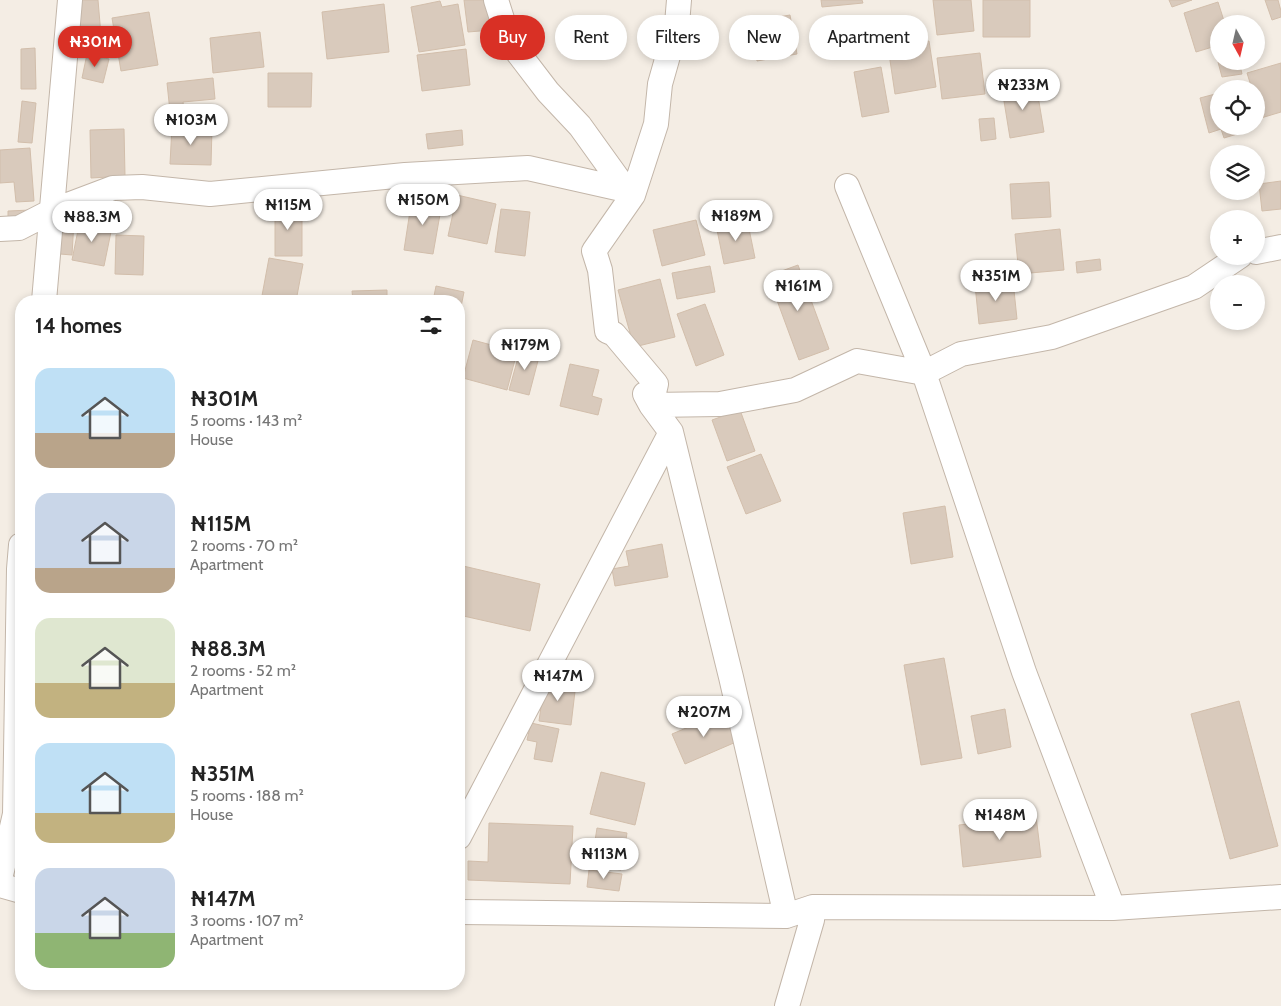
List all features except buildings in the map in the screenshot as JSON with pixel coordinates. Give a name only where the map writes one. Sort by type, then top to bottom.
[{"type":"street","points":[[45,295],[70,0]]},
{"type":"street","points":[[496,0],[508,41],[548,92],[580,126],[630,193]]},
{"type":"street","points":[[679,0],[677,24],[660,84],[656,124],[630,193],[594,251],[600,270],[607,331],[614,334],[656,384],[651,404],[671,432],[731,676],[786,916]]},
{"type":"street","points":[[10,228],[113,188],[142,186],[210,194],[405,175],[528,168],[630,193]]},
{"type":"street","points":[[847,186],[924,373],[1024,672],[1113,908]]},
{"type":"street","points":[[10,228],[48,257]]},
{"type":"street","points":[[1265,250],[1281,247]]},
{"type":"street","points":[[651,404],[720,404],[795,390],[857,361],[924,373],[960,354],[1052,337],[1194,287],[1227,265]]},
{"type":"street","points":[[465,826],[671,432]]},
{"type":"street","points":[[0,878],[15,814]]},
{"type":"street","points":[[0,885],[15,889]]},
{"type":"street","points":[[465,912],[786,916],[813,907],[1113,908],[1281,897]]},
{"type":"street","points":[[788,1006],[812,920],[813,907]]}]
